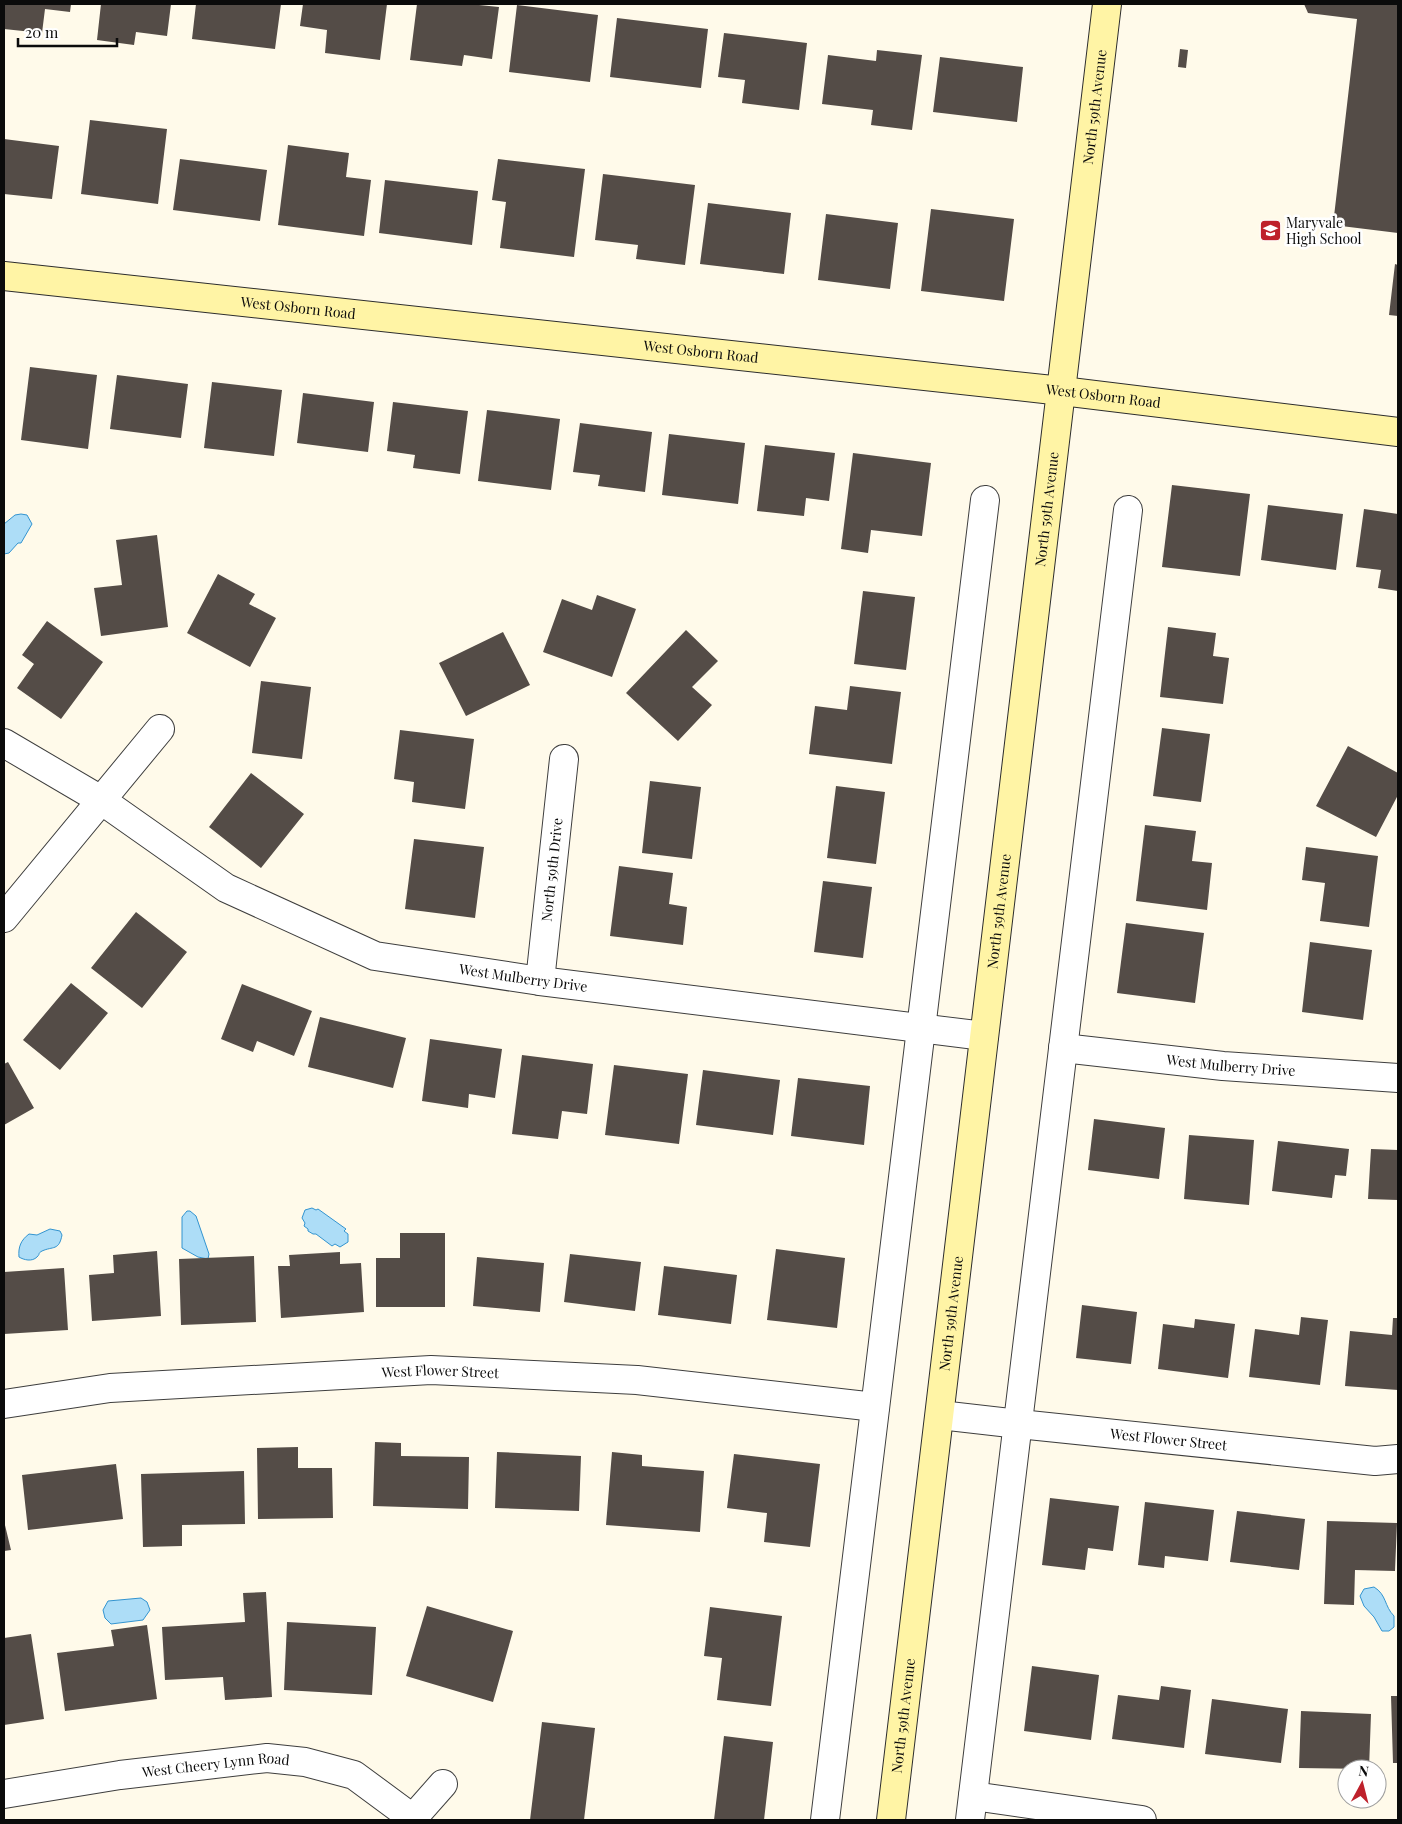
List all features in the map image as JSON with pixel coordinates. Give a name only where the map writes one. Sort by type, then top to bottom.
[{"type":"main road","name":"North 59th Avenue","points":[[891,1820],[1108,4]]},
{"type":"main road","name":"West Osborn Road","points":[[4,276],[1062,391],[1398,432]]},
{"type":"street","points":[[825,1820],[985,500]]},
{"type":"street","points":[[1128,510],[972,1808],[1142,1820]]},
{"type":"street","points":[[4,918],[160,729]]},
{"type":"street","name":"West Mulberry Drive","points":[[4,743],[101,800],[226,888],[375,956],[540,981],[984,1036]]},
{"type":"street","name":"North 59th Drive","points":[[540,981],[564,759]]},
{"type":"street","name":"West Mulberry Drive","points":[[1063,1048],[1223,1066],[1398,1078]]},
{"type":"street","name":"West Flower Street","points":[[4,1404],[110,1388],[431,1370],[637,1380],[875,1407]]},
{"type":"street","name":"West Flower Street","points":[[940,1415],[1375,1461],[1398,1459]]},
{"type":"street","name":"West Cheery Lynn Road","points":[[4,1794],[120,1775],[267,1758],[305,1762],[354,1775],[414,1819],[443,1784]]},
{"type":"water","points":[[15,515],[27,515],[32,524],[21,543],[18,543],[9,553],[4,554],[4,524]]},
{"type":"water","points":[[318,1209],[346,1229],[344,1231],[348,1234],[348,1242],[340,1247],[335,1244],[332,1246],[316,1234],[308,1231],[304,1226],[305,1223],[302,1218],[305,1210]]},
{"type":"water","points":[[187,1211],[196,1216],[209,1254],[208,1259],[198,1257],[182,1248],[182,1217]]},
{"type":"water","points":[[50,1229],[60,1231],[62,1235],[57,1246],[42,1251],[33,1260],[19,1257],[22,1241],[26,1236],[29,1234],[37,1235]]},
{"type":"water","points":[[1374,1587],[1381,1594],[1394,1616],[1394,1627],[1389,1631],[1382,1631],[1374,1617],[1364,1606],[1360,1596],[1364,1589]]},
{"type":"water","points":[[141,1598],[147,1602],[150,1610],[143,1620],[111,1624],[105,1618],[103,1610],[108,1601]]},
{"type":"building","points":[[4,4],[71,4],[70,12],[45,9],[42,33],[4,29]]},
{"type":"building","points":[[101,4],[171,4],[167,36],[136,32],[134,45],[97,40]]},
{"type":"building","points":[[196,4],[281,4],[275,49],[192,39]]},
{"type":"building","points":[[303,4],[387,4],[380,60],[325,53],[327,30],[300,26]]},
{"type":"building","points":[[417,4],[469,4],[499,7],[492,59],[464,55],[462,66],[410,60]]},
{"type":"building","points":[[1304,4],[1398,4],[1398,233],[1333,225],[1357,19],[1308,13]]},
{"type":"building","points":[[517,5],[598,15],[590,82],[509,72]]},
{"type":"building","points":[[617,18],[708,29],[701,88],[610,77]]},
{"type":"building","points":[[724,33],[807,43],[799,110],[742,103],[745,80],[718,77]]},
{"type":"building","points":[[1180,49],[1188,50],[1186,68],[1178,67]]},
{"type":"building","points":[[877,50],[922,55],[912,130],[871,125],[873,110],[822,104],[828,55],[876,61]]},
{"type":"building","points":[[940,57],[1023,67],[1017,122],[933,112]]},
{"type":"building","points":[[90,120],[167,129],[158,204],[81,194]]},
{"type":"building","points":[[4,139],[59,146],[52,199],[4,194]]},
{"type":"building","points":[[288,145],[349,153],[346,177],[371,180],[364,236],[278,225]]},
{"type":"building","points":[[180,159],[267,170],[260,221],[173,210]]},
{"type":"building","points":[[498,159],[585,169],[574,257],[500,248],[506,202],[492,200]]},
{"type":"building","points":[[603,174],[695,185],[685,265],[636,259],[638,245],[595,240]]},
{"type":"building","points":[[385,180],[478,191],[472,245],[379,233]]},
{"type":"building","points":[[708,203],[791,213],[784,274],[700,264]]},
{"type":"building","points":[[931,209],[1014,219],[1004,301],[921,291]]},
{"type":"building","points":[[826,214],[898,223],[890,289],[818,280]]},
{"type":"building","points":[[1395,264],[1398,265],[1398,316],[1389,315]]},
{"type":"building","points":[[30,367],[97,375],[88,449],[21,440]]},
{"type":"building","points":[[117,375],[188,384],[181,438],[110,429]]},
{"type":"building","points":[[212,382],[282,390],[274,456],[204,448]]},
{"type":"building","points":[[303,393],[374,402],[368,452],[297,443]]},
{"type":"building","points":[[393,402],[468,411],[460,474],[413,468],[415,455],[387,451]]},
{"type":"building","points":[[487,410],[560,419],[551,490],[478,481]]},
{"type":"building","points":[[580,423],[652,432],[645,492],[598,486],[600,475],[573,472]]},
{"type":"building","points":[[669,434],[745,443],[738,504],[662,495]]},
{"type":"building","points":[[765,445],[835,453],[829,501],[806,498],[804,516],[757,511]]},
{"type":"building","points":[[853,453],[931,463],[922,536],[871,530],[868,553],[841,549]]},
{"type":"building","points":[[1172,485],[1250,494],[1240,576],[1162,567]]},
{"type":"building","points":[[1268,505],[1343,514],[1336,570],[1261,560]]},
{"type":"building","points":[[1364,509],[1398,514],[1398,591],[1378,588],[1381,570],[1356,567]]},
{"type":"building","points":[[157,535],[168,627],[101,636],[94,588],[122,585],[116,540]]},
{"type":"building","points":[[218,574],[255,594],[249,604],[276,618],[250,667],[187,633]]},
{"type":"building","points":[[863,591],[915,597],[906,670],[854,664]]},
{"type":"building","points":[[597,595],[636,609],[612,677],[543,652],[562,599],[592,610]]},
{"type":"building","points":[[47,621],[103,662],[61,719],[17,688],[34,664],[22,655]]},
{"type":"building","points":[[1168,627],[1216,633],[1213,656],[1229,658],[1223,704],[1160,697]]},
{"type":"building","points":[[686,630],[718,661],[692,687],[712,705],[678,741],[626,693]]},
{"type":"building","points":[[503,632],[530,685],[466,716],[439,663]]},
{"type":"building","points":[[261,681],[311,687],[302,759],[252,753]]},
{"type":"building","points":[[850,686],[901,692],[892,764],[809,754],[815,706],[847,710]]},
{"type":"building","points":[[1162,728],[1210,734],[1201,802],[1153,796]]},
{"type":"building","points":[[400,730],[474,739],[465,809],[412,802],[414,782],[394,779]]},
{"type":"building","points":[[1348,746],[1398,773],[1398,795],[1376,837],[1316,806]]},
{"type":"building","points":[[251,773],[304,814],[261,868],[209,827]]},
{"type":"building","points":[[650,781],[701,787],[692,859],[642,853]]},
{"type":"building","points":[[836,786],[885,792],[876,864],[827,858]]},
{"type":"building","points":[[1145,825],[1196,831],[1192,861],[1212,863],[1207,910],[1136,901]]},
{"type":"building","points":[[414,839],[484,847],[475,918],[405,909]]},
{"type":"building","points":[[1306,847],[1378,856],[1369,927],[1320,921],[1325,883],[1302,880]]},
{"type":"building","points":[[619,866],[673,873],[669,904],[687,907],[683,945],[610,936]]},
{"type":"building","points":[[823,881],[872,887],[863,958],[814,952]]},
{"type":"building","points":[[136,912],[187,952],[142,1008],[91,968]]},
{"type":"building","points":[[1126,923],[1204,933],[1195,1003],[1117,993]]},
{"type":"building","points":[[1310,942],[1372,950],[1363,1020],[1302,1012]]},
{"type":"building","points":[[71,983],[108,1013],[60,1070],[23,1040]]},
{"type":"building","points":[[242,984],[312,1011],[294,1056],[257,1041],[253,1052],[221,1039]]},
{"type":"building","points":[[320,1017],[406,1038],[393,1088],[308,1067]]},
{"type":"building","points":[[430,1039],[502,1049],[495,1098],[469,1094],[468,1108],[422,1101]]},
{"type":"building","points":[[522,1055],[593,1064],[587,1114],[562,1111],[558,1139],[512,1134]]},
{"type":"building","points":[[8,1062],[34,1108],[4,1125],[4,1064]]},
{"type":"building","points":[[614,1065],[688,1074],[679,1144],[605,1135]]},
{"type":"building","points":[[703,1070],[780,1080],[773,1135],[696,1125]]},
{"type":"building","points":[[798,1078],[870,1086],[864,1145],[791,1136]]},
{"type":"building","points":[[1094,1119],[1165,1128],[1159,1179],[1088,1170]]},
{"type":"building","points":[[1189,1135],[1254,1140],[1249,1205],[1184,1199]]},
{"type":"building","points":[[1278,1141],[1349,1149],[1346,1176],[1335,1175],[1332,1198],[1272,1191]]},
{"type":"building","points":[[1371,1149],[1398,1150],[1398,1200],[1368,1199]]},
{"type":"building","points":[[400,1233],[445,1233],[445,1307],[376,1307],[376,1258],[400,1258]]},
{"type":"building","points":[[776,1249],[845,1258],[837,1328],[767,1320]]},
{"type":"building","points":[[157,1251],[161,1316],[92,1321],[89,1275],[114,1273],[113,1255]]},
{"type":"building","points":[[340,1252],[340,1264],[361,1263],[364,1312],[281,1318],[278,1266],[290,1266],[289,1255]]},
{"type":"building","points":[[570,1254],[641,1262],[635,1311],[564,1302]]},
{"type":"building","points":[[254,1256],[256,1322],[181,1325],[179,1259]]},
{"type":"building","points":[[477,1257],[544,1263],[540,1312],[473,1306]]},
{"type":"building","points":[[664,1266],[737,1275],[731,1324],[658,1315]]},
{"type":"building","points":[[64,1268],[68,1330],[4,1334],[4,1272]]},
{"type":"building","points":[[1082,1305],[1137,1312],[1131,1364],[1076,1358]]},
{"type":"building","points":[[1301,1317],[1328,1320],[1320,1385],[1249,1377],[1255,1329],[1299,1335]]},
{"type":"building","points":[[1393,1318],[1398,1318],[1398,1390],[1345,1386],[1350,1331],[1392,1335]]},
{"type":"building","points":[[1195,1319],[1235,1324],[1228,1378],[1158,1369],[1163,1324],[1194,1328]]},
{"type":"building","points":[[375,1442],[401,1443],[401,1456],[469,1457],[468,1509],[373,1506]]},
{"type":"building","points":[[298,1447],[298,1468],[332,1468],[333,1518],[258,1519],[257,1448]]},
{"type":"building","points":[[497,1452],[581,1456],[579,1511],[495,1508]]},
{"type":"building","points":[[612,1452],[642,1455],[642,1466],[704,1471],[700,1532],[606,1525]]},
{"type":"building","points":[[734,1454],[820,1464],[810,1547],[764,1542],[767,1513],[727,1508]]},
{"type":"building","points":[[116,1464],[123,1519],[28,1530],[22,1475]]},
{"type":"building","points":[[244,1471],[245,1524],[182,1525],[182,1546],[143,1547],[141,1474]]},
{"type":"building","points":[[1050,1498],[1119,1506],[1113,1551],[1088,1548],[1085,1570],[1042,1565]]},
{"type":"building","points":[[1145,1502],[1214,1510],[1208,1561],[1165,1556],[1164,1568],[1138,1565]]},
{"type":"building","points":[[1237,1511],[1305,1519],[1299,1570],[1230,1562]]},
{"type":"building","points":[[4,1521],[11,1550],[4,1551]]},
{"type":"building","points":[[1327,1521],[1397,1523],[1395,1571],[1355,1570],[1354,1605],[1324,1604]]},
{"type":"building","points":[[266,1592],[272,1697],[225,1700],[223,1677],[165,1680],[162,1627],[245,1622],[243,1593]]},
{"type":"building","points":[[427,1606],[513,1631],[493,1702],[406,1676]]},
{"type":"building","points":[[710,1607],[782,1616],[771,1706],[717,1700],[722,1658],[704,1656]]},
{"type":"building","points":[[287,1622],[376,1627],[372,1695],[284,1690]]},
{"type":"building","points":[[147,1625],[157,1699],[65,1711],[57,1653],[114,1646],[111,1630]]},
{"type":"building","points":[[31,1634],[44,1719],[4,1725],[4,1638]]},
{"type":"building","points":[[1032,1666],[1099,1675],[1091,1740],[1024,1731]]},
{"type":"building","points":[[1161,1686],[1191,1690],[1184,1748],[1112,1739],[1118,1695],[1159,1700]]},
{"type":"building","points":[[1391,1696],[1398,1696],[1398,1763],[1393,1763]]},
{"type":"building","points":[[1212,1699],[1288,1709],[1281,1763],[1205,1754]]},
{"type":"building","points":[[1301,1711],[1371,1714],[1369,1759],[1337,1759],[1337,1769],[1299,1768]]},
{"type":"building","points":[[542,1722],[595,1728],[584,1820],[530,1820]]},
{"type":"building","points":[[724,1736],[773,1742],[764,1820],[714,1820]]},
{"type":"place","name":"Maryvale High School","points":[[1270,231]]}]
